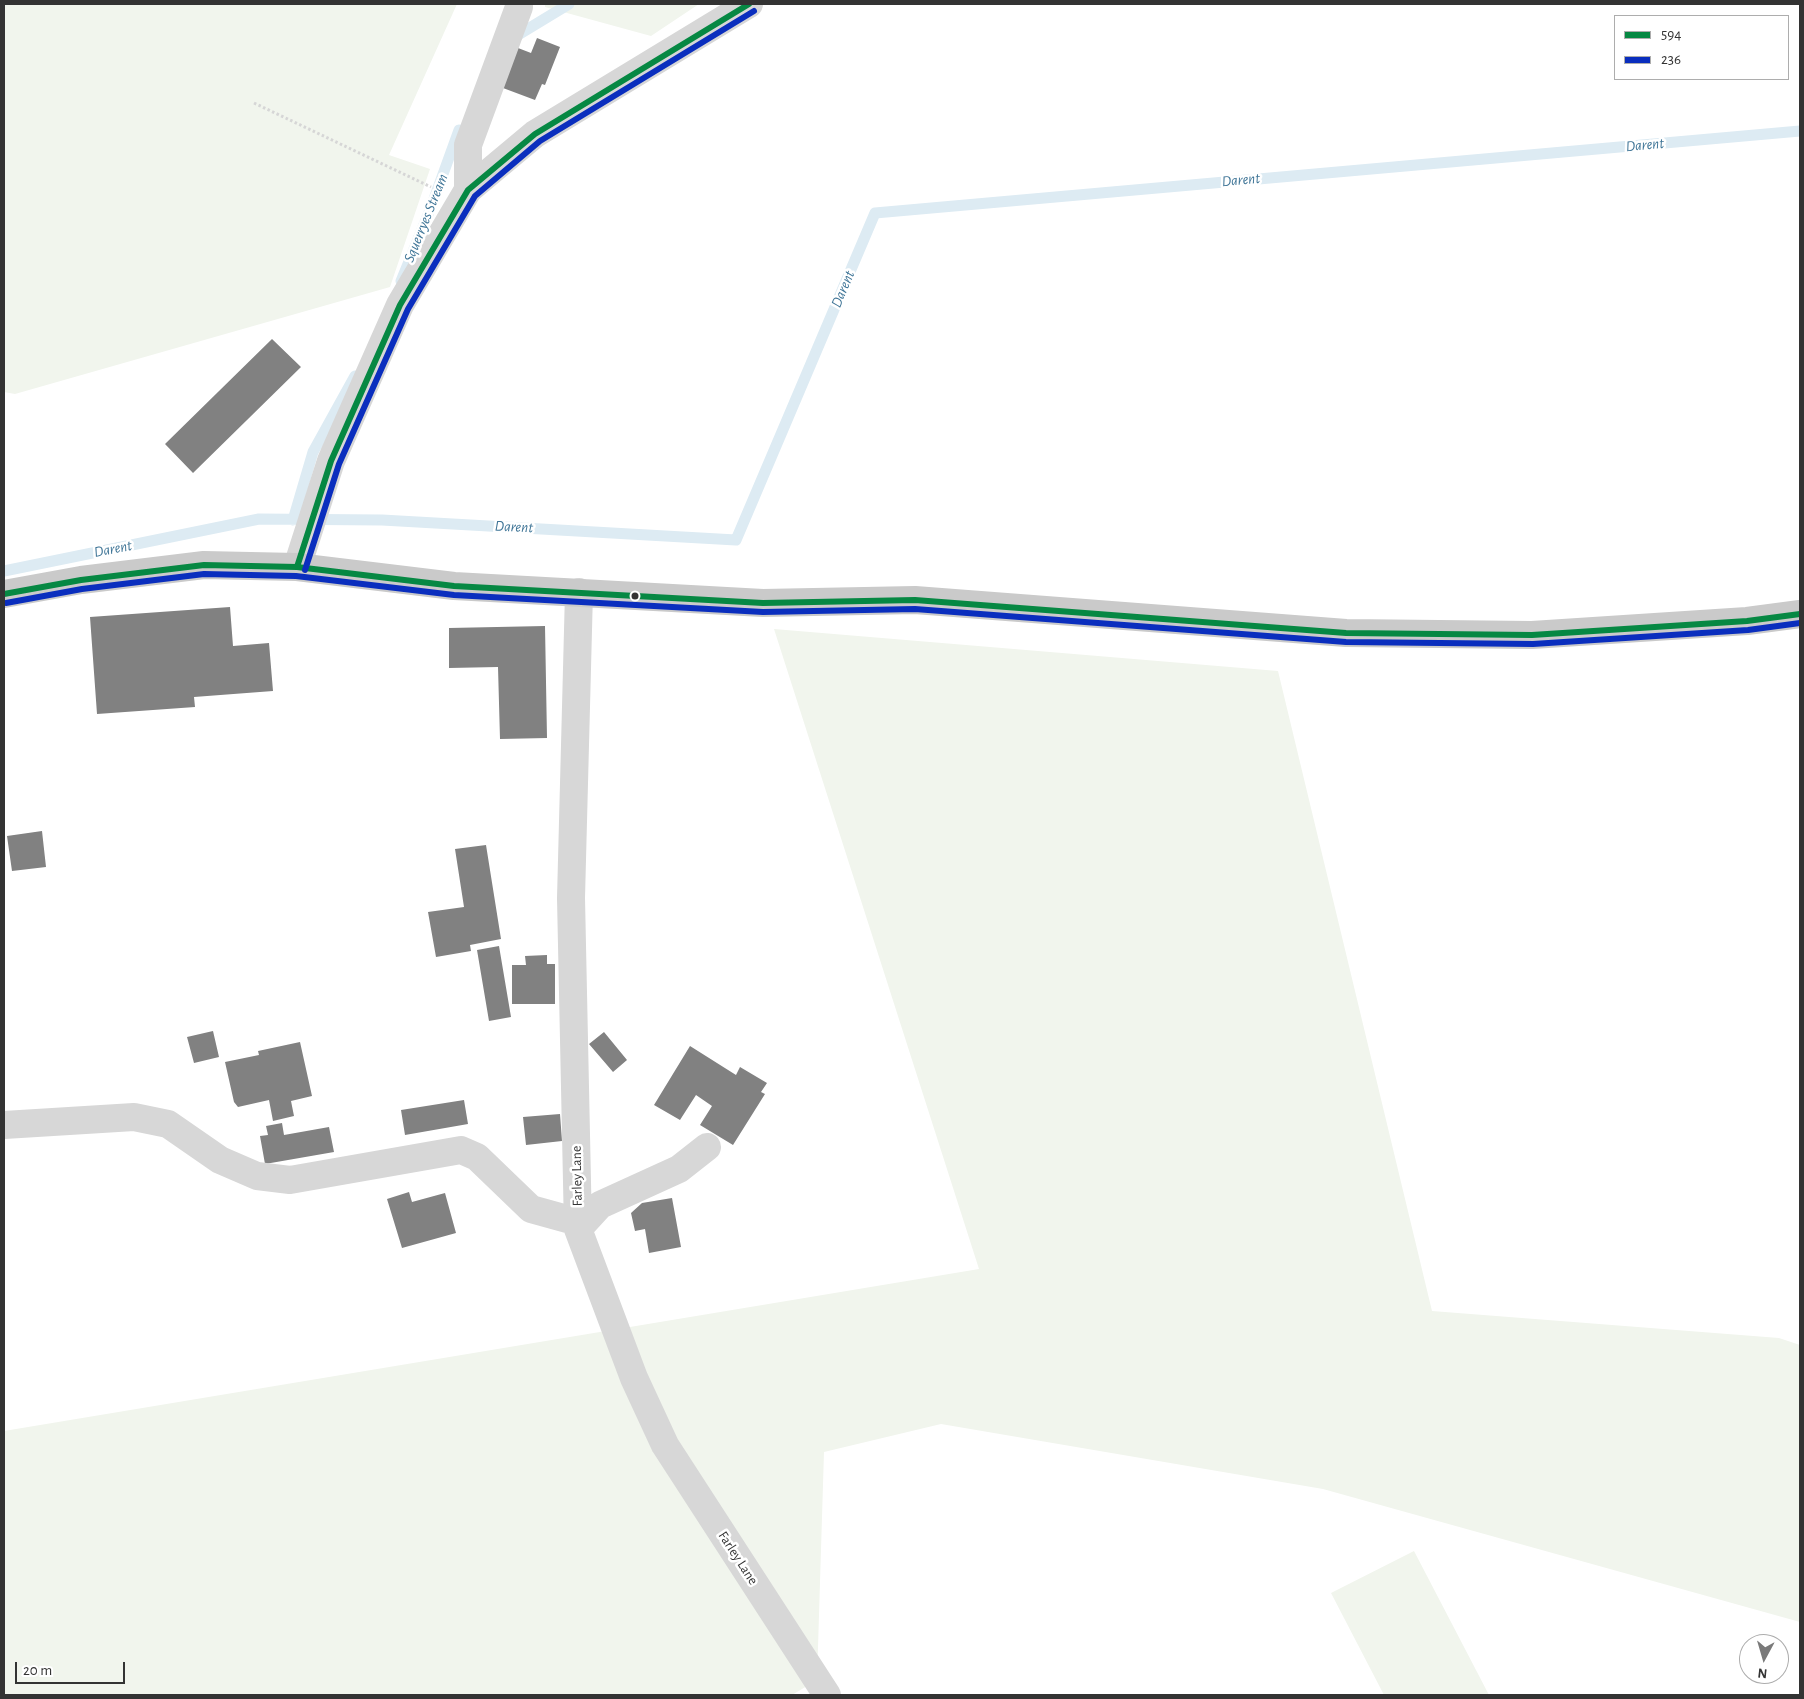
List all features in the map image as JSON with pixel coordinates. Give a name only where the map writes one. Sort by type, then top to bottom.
[{"type":"main road","points":[[4,594],[81,580],[301,555],[454,586],[763,603],[915,600],[1346,633],[1532,635],[1747,621],[1800,614]]},
{"type":"street","points":[[464,195],[468,145],[519,4]]},
{"type":"street","points":[[301,555],[331,462],[400,305],[464,195],[534,134],[749,4]]},
{"type":"street","name":"Farley Lane","points":[[579,592],[571,898],[578,1226],[634,1378],[664,1445],[827,1695]]},
{"type":"street","points":[[4,1125],[134,1117],[168,1124],[220,1160],[256,1176],[290,1180],[461,1150],[477,1158],[531,1209],[578,1226],[600,1205],[679,1169],[707,1147]]},
{"type":"path","points":[[254,103],[464,195]]},
{"type":"shaded area","points":[[4,4],[457,4],[389,155],[430,169],[390,287],[15,394],[4,392]]},
{"type":"shaded area","points":[[545,4],[699,4],[651,36],[545,7]]},
{"type":"shaded area","points":[[774,629],[1278,671],[1432,1311],[1779,1338],[1800,1345],[1800,1622],[1323,1489],[941,1424],[824,1452],[817,1680],[792,1695],[4,1695],[4,1431],[979,1269]]},
{"type":"shaded area","points":[[1414,1551],[1489,1695],[1384,1695],[1331,1593]]},
{"type":"building","points":[[537,38],[560,47],[545,85],[542,84],[535,100],[503,88],[518,48],[531,53]]},
{"type":"building","points":[[272,339],[301,367],[193,473],[165,444]]},
{"type":"building","points":[[230,607],[233,646],[269,643],[273,691],[194,697],[195,707],[97,714],[90,617]]},
{"type":"building","points":[[545,626],[547,738],[500,739],[498,667],[449,668],[449,628]]},
{"type":"building","points":[[42,831],[46,867],[12,871],[7,836]]},
{"type":"building","points":[[486,845],[501,939],[470,945],[471,951],[436,957],[428,912],[464,907],[455,849]]},
{"type":"building","points":[[499,946],[511,1017],[489,1021],[477,950]]},
{"type":"building","points":[[547,955],[547,964],[555,964],[555,1004],[512,1004],[512,965],[526,965],[525,956]]},
{"type":"building","points":[[213,1031],[219,1057],[194,1063],[187,1037]]},
{"type":"building","points":[[604,1032],[627,1060],[613,1072],[589,1044]]},
{"type":"building","points":[[300,1042],[312,1096],[291,1101],[294,1116],[273,1121],[269,1100],[238,1107],[234,1102],[225,1062],[259,1055],[258,1051]]},
{"type":"building","points":[[690,1046],[736,1075],[740,1067],[767,1083],[761,1092],[765,1094],[733,1145],[700,1125],[712,1106],[696,1095],[680,1120],[654,1105]]},
{"type":"building","points":[[464,1100],[468,1124],[405,1135],[401,1110]]},
{"type":"building","points":[[560,1114],[562,1141],[526,1145],[523,1117]]},
{"type":"building","points":[[282,1123],[284,1135],[329,1127],[334,1152],[265,1164],[260,1136],[268,1135],[266,1126]]},
{"type":"building","points":[[409,1192],[412,1202],[445,1193],[456,1233],[402,1248],[387,1199]]},
{"type":"building","points":[[672,1198],[681,1247],[649,1253],[645,1229],[635,1231],[631,1213],[642,1203]]},
{"type":"waterway","name":"Squerryes Stream","points":[[513,38],[569,4]]},
{"type":"waterway","name":"Squerryes Stream","points":[[401,281],[430,210],[459,130]]},
{"type":"waterway","name":"Darent","points":[[4,571],[259,519],[382,520],[736,540],[875,213],[1800,131]]},
{"type":"waterway","name":"Squerryes Stream","points":[[293,520],[313,452],[355,376]]},
{"type":"transit line","name":"594","points":[[297,567],[331,461],[400,305],[468,190],[535,134],[749,4]]},
{"type":"transit line","name":"236","points":[[305,570],[339,464],[408,309],[475,196],[540,141],[754,11]]},
{"type":"transit line","name":"594","points":[[4,594],[81,580],[204,565],[297,567],[454,586],[763,603],[915,600],[1346,633],[1532,635],[1747,621],[1800,614]]},
{"type":"transit line","name":"236","points":[[6,603],[82,589],[204,574],[296,576],[454,595],[763,612],[915,609],[1346,642],[1533,644],[1748,630],[1800,623]]}]
